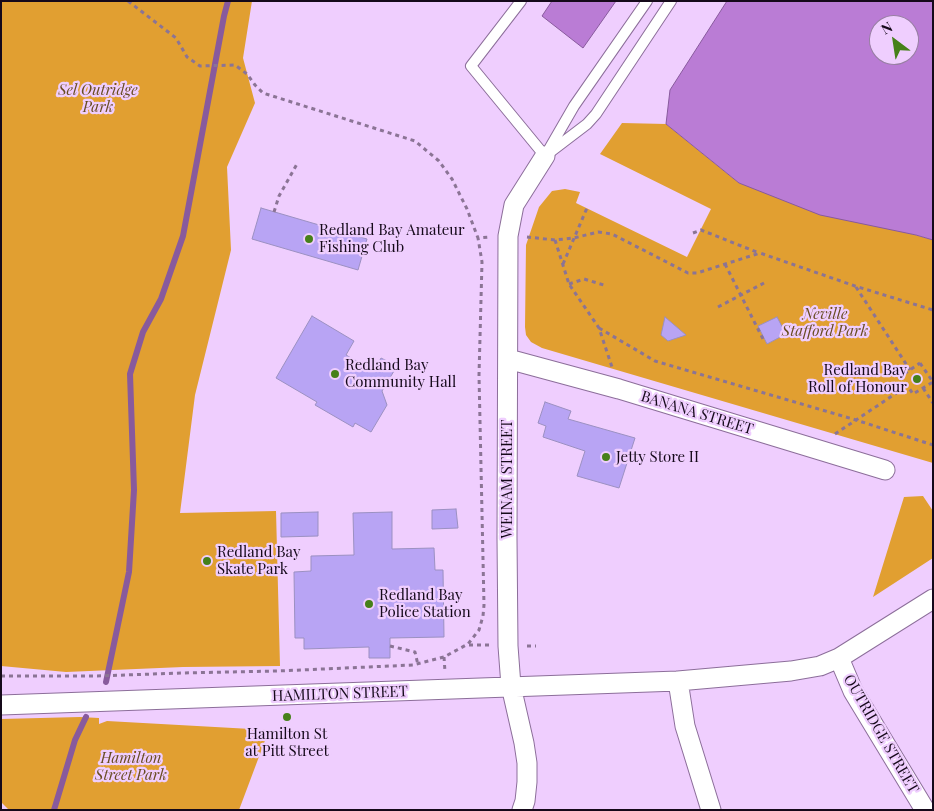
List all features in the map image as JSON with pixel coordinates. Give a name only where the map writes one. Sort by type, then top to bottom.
[{"type":"street","name":"WEINAM STREET","points":[[522,810],[525,801],[527,763],[511,686],[508,646],[508,236],[514,205],[545,156]]},
{"type":"street","name":"BANANA STREET","points":[[508,359],[619,389],[885,470]]},
{"type":"street","name":"HAMILTON STREET","points":[[1,705],[446,691],[511,686],[678,682],[791,671],[820,666],[839,658],[933,599]]},
{"type":"street","name":"OUTRIDGE STREET","points":[[839,658],[853,691],[925,810]]},
{"type":"street","points":[[678,682],[685,726],[711,810]]},
{"type":"lane","points":[[522,1],[471,66],[545,156]]},
{"type":"lane","points":[[545,156],[574,106],[647,1]]},
{"type":"lane","points":[[545,156],[587,124],[596,114],[671,1]]},
{"type":"path","points":[[1,676],[98,676],[418,665],[444,657],[468,644],[479,630],[483,616],[479,375],[482,262],[478,238],[467,209],[452,179],[440,161],[415,141],[263,93],[247,74],[235,65],[200,66],[187,57],[176,38],[128,1]]},
{"type":"path","points":[[274,212],[279,196],[297,164]]},
{"type":"path","points":[[563,265],[587,208]]},
{"type":"path","points":[[693,233],[701,230],[855,286],[933,310]]},
{"type":"path","points":[[478,238],[530,236],[555,240],[574,238],[598,232],[612,234],[688,273],[697,273],[760,253]]},
{"type":"path","points":[[555,240],[569,284],[599,328],[619,389]]},
{"type":"path","points":[[725,264],[764,341]]},
{"type":"path","points":[[569,284],[584,280],[607,286]]},
{"type":"path","points":[[718,306],[764,283]]},
{"type":"path","points":[[855,286],[910,370]]},
{"type":"path","points":[[599,328],[655,361],[856,420],[933,445]]},
{"type":"path","points":[[920,363],[932,382],[913,394],[901,376],[910,370],[920,363]]},
{"type":"path","points":[[814,448],[907,386]]},
{"type":"path","points":[[923,388],[933,403]]},
{"type":"path","points":[[390,646],[416,652],[418,665]]},
{"type":"path","points":[[444,657],[445,674]]},
{"type":"green space","name":"Sel Outridge Park","points":[[1,1],[252,1],[243,58],[255,103],[227,167],[231,250],[195,395],[180,513],[276,511],[280,666],[183,667],[66,672],[1,666]]},
{"type":"green space","name":"Neville Stafford Park","points":[[622,123],[666,124],[739,183],[933,240],[933,463],[542,348],[531,342],[526,335],[525,327],[526,245],[539,207],[552,191],[565,189],[580,192],[576,203],[687,257],[711,209],[600,154]]},
{"type":"green space","points":[[923,496],[933,511],[933,558],[873,597],[904,497]]},
{"type":"green space","name":"Hamilton Street Park","points":[[99,718],[99,724],[107,721],[269,730],[239,810],[9,810],[1,802],[1,719]]},
{"type":"shaded area","points":[[552,1],[616,1],[583,48],[542,16]]},
{"type":"shaded area","points":[[727,1],[933,1],[933,240],[820,215],[739,183],[666,124],[670,90]]},
{"type":"building","name":"Redland Bay Amateur Fishing Club","points":[[261,208],[367,239],[358,270],[252,239]]},
{"type":"building","name":"Redland Bay Community Hall","points":[[312,316],[354,341],[346,355],[374,371],[381,358],[397,366],[382,391],[387,405],[371,432],[355,423],[353,427],[315,405],[317,402],[276,378]]},
{"type":"building","points":[[665,317],[686,335],[668,341],[661,335]]},
{"type":"building","points":[[777,317],[786,334],[767,344],[758,326]]},
{"type":"building","name":"Jetty Store II","points":[[545,402],[571,411],[568,419],[635,438],[619,488],[577,476],[585,451],[543,437],[546,426],[538,423]]},
{"type":"building","points":[[456,509],[458,528],[432,529],[432,510]]},
{"type":"building","points":[[318,512],[318,536],[281,537],[281,513]]},
{"type":"building","name":"Redland Bay Police Station","points":[[392,512],[392,549],[434,548],[435,570],[443,570],[444,637],[390,638],[390,658],[369,658],[369,647],[304,649],[304,638],[295,638],[294,572],[311,571],[311,556],[354,555],[353,513]]},
{"type":"waterway","points":[[106,682],[129,572],[134,490],[130,374],[143,332],[161,299],[183,236],[228,1]]},
{"type":"waterway","points":[[54,810],[75,740],[86,717]]},
{"type":"place","name":"Redland Bay Amateur Fishing Club","points":[[309,239]]},
{"type":"place","name":"Redland Bay Community Hall","points":[[335,374]]},
{"type":"place","name":"Redland Bay Roll of Honour","points":[[917,379]]},
{"type":"place","name":"Jetty Store II","points":[[606,457]]},
{"type":"place","name":"Redland Bay Skate Park","points":[[207,561]]},
{"type":"place","name":"Redland Bay Police Station","points":[[369,604]]},
{"type":"place","name":"Hamilton St at Pitt Street","points":[[287,717]]}]
